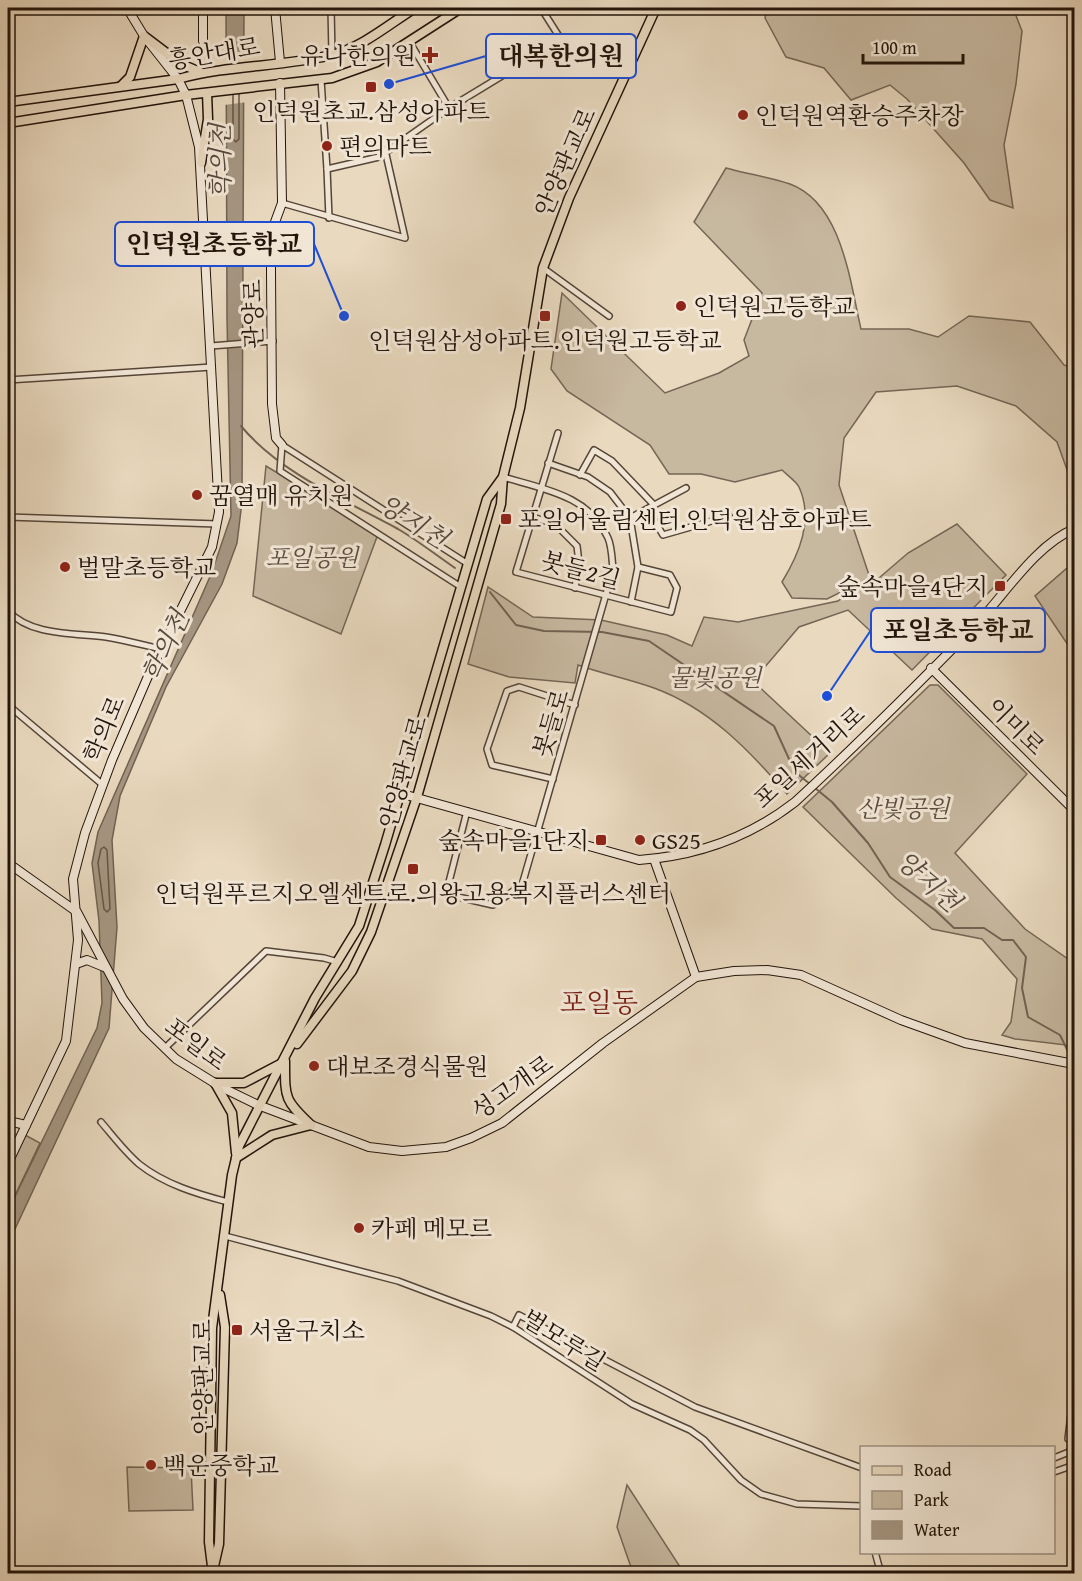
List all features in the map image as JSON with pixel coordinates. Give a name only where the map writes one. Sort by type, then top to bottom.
[{"type":"main road","name":"흥안대로","points":[[8,102],[178,79],[212,70],[332,55],[356,46],[416,8]]},
{"type":"main road","name":"흥안대로","points":[[8,123],[186,95],[277,83],[321,80],[355,72],[377,62],[461,8]]},
{"type":"main road","name":"안양판교로","points":[[286,1058],[352,971],[367,941],[417,797],[501,504],[503,477],[520,408],[543,268],[569,198],[656,8]]},
{"type":"main road","points":[[121,87],[130,77],[144,36],[181,64],[200,72]]},
{"type":"main road","points":[[201,163],[210,92]]},
{"type":"main road","name":"안양판교로","points":[[213,1573],[209,1542],[212,1328],[236,1158],[258,1105],[286,1058],[315,998],[359,926],[370,896],[487,499],[503,477]]},
{"type":"main road","points":[[286,1058],[244,1083],[215,1083],[232,1113],[236,1158],[272,1135],[311,1125]]},
{"type":"main road","points":[[286,1058],[286,1097],[290,1106],[311,1125]]},
{"type":"main road","name":"안양판교로","points":[[213,1573],[219,1544],[225,1327],[218,1288]]},
{"type":"street","name":"학의로","points":[[8,1163],[66,1041],[78,962],[77,912],[73,879],[85,833],[161,649],[212,547],[217,524],[219,496],[201,163],[186,95],[178,79],[144,36],[127,8]]},
{"type":"street","points":[[202,8],[203,41]]},
{"type":"street","points":[[275,8],[276,63]]},
{"type":"street","points":[[331,8],[332,55]]},
{"type":"street","points":[[541,8],[567,49],[625,73]]},
{"type":"street","points":[[327,169],[379,157],[385,150],[449,108],[561,40]]},
{"type":"street","points":[[409,41],[449,108]]},
{"type":"street","points":[[321,80],[329,218]]},
{"type":"street","name":"관양로","points":[[277,83],[282,203],[271,233],[272,404],[276,438],[282,445]]},
{"type":"street","points":[[282,203],[405,238],[385,150]]},
{"type":"street","points":[[543,268],[609,316]]},
{"type":"street","points":[[211,346],[273,341]]},
{"type":"street","points":[[8,380],[212,367]]},
{"type":"street","name":"봇들2길","points":[[558,433],[516,572],[671,612],[677,588],[670,576],[639,567]]},
{"type":"street","points":[[460,587],[279,471],[282,445],[468,564]]},
{"type":"street","points":[[580,475],[594,450],[612,461],[654,506]]},
{"type":"street","points":[[548,463],[580,475],[610,492],[630,518],[639,567],[631,603]]},
{"type":"street","name":"봇들로","points":[[467,811],[449,882],[458,897],[493,905],[522,885],[599,628],[614,570],[609,539],[593,514],[572,498],[503,477]]},
{"type":"street","points":[[630,518],[686,488]]},
{"type":"street","points":[[648,510],[663,535],[729,516]]},
{"type":"street","points":[[8,517],[217,524]]},
{"type":"street","points":[[532,517],[555,524],[577,546],[579,563],[575,588]]},
{"type":"street","name":"포일세거리로","points":[[399,793],[621,856],[654,859],[678,857],[739,836],[776,817],[816,783],[1051,544],[1074,529]]},
{"type":"street","points":[[8,611],[15,619],[56,633],[106,637],[161,649]]},
{"type":"street","name":"이미로","points":[[931,668],[1074,810]]},
{"type":"street","points":[[553,779],[492,765],[487,749],[507,691],[519,687],[575,705]]},
{"type":"street","points":[[8,705],[103,785]]},
{"type":"street","points":[[654,859],[696,977]]},
{"type":"street","points":[[8,863],[77,912]]},
{"type":"street","name":"포일로","points":[[77,912],[105,968],[123,999],[144,1028],[176,1059],[215,1083],[258,1105]]},
{"type":"street","points":[[165,1048],[266,951],[324,958],[338,962]]},
{"type":"street","points":[[78,962],[96,961],[105,968]]},
{"type":"street","name":"성고개로","points":[[258,1105],[369,1147],[402,1151],[446,1147],[502,1123],[603,1043],[696,977],[734,971],[767,970],[801,975],[901,1020],[965,1043],[1072,1064]]},
{"type":"street","points":[[8,1121],[26,1125]]},
{"type":"street","points":[[101,1122],[138,1163],[162,1179],[202,1195],[228,1202]]},
{"type":"street","name":"벌모루길","points":[[225,1236],[399,1281],[491,1316],[513,1327],[632,1404],[690,1430],[704,1440],[741,1480],[760,1494],[797,1504],[860,1506]]},
{"type":"street","points":[[513,1327],[519,1315],[695,1407],[860,1468]]},
{"type":"street","points":[[1055,1457],[1069,1452],[1074,1442],[1068,1439],[1074,1404]]},
{"type":"street","points":[[1055,1471],[1074,1465]]},
{"type":"street","points":[[876,1554],[881,1574]]},
{"type":"green space","points":[[767,8],[1013,8],[1022,31],[1016,84],[1004,145],[1013,208],[990,200],[964,163],[907,99],[890,85],[851,100],[824,68],[786,57],[765,18]]},
{"type":"green space","name":"물빛공원","points":[[726,168],[790,184],[808,194],[821,208],[841,246],[861,329],[909,329],[938,337],[969,316],[1030,322],[1064,365],[1074,369],[1074,489],[1057,442],[1016,406],[957,386],[876,392],[844,438],[839,485],[872,584],[908,553],[957,524],[1006,575],[912,670],[848,610],[799,627],[753,681],[830,753],[787,794],[727,732],[674,696],[578,665],[575,683],[509,677],[468,664],[488,587],[533,617],[601,620],[667,635],[692,646],[704,617],[738,622],[838,601],[865,580],[827,599],[792,598],[782,582],[799,548],[805,524],[803,499],[794,480],[782,470],[735,482],[701,474],[669,474],[650,445],[567,391],[551,369],[562,293],[665,393],[719,373],[749,356],[744,340],[762,293],[694,222]]},
{"type":"green space","name":"포일공원","points":[[266,466],[378,534],[341,634],[253,596]]},
{"type":"green space","points":[[1074,562],[1074,654],[1035,596]]},
{"type":"green space","name":"산빛공원","points":[[930,685],[938,685],[1027,774],[955,853],[1025,929],[1071,961],[1074,958],[1074,1046],[1015,1039],[1002,1035],[1011,1022],[1017,979],[982,939],[932,929],[896,898],[803,807]]},
{"type":"green space","points":[[25,1135],[40,1143],[8,1210],[8,1170]]},
{"type":"green space","points":[[127,1467],[191,1468],[193,1510],[129,1511]]},
{"type":"green space","points":[[627,1485],[684,1573],[633,1573],[617,1527]]},
{"type":"water","name":"학의천","points":[[226,8],[244,8],[242,502],[237,543],[222,584],[166,687],[120,796],[112,840],[117,927],[109,1028],[8,1244],[8,1211],[97,1028],[102,1003],[99,921],[92,863],[98,832],[212,572],[231,516],[227,318]]},
{"type":"pier","points":[[247,52],[248,102],[224,105],[224,56]]},
{"type":"waterway","name":"양지천","points":[[241,426],[257,443],[294,472],[398,529],[455,568]]},
{"type":"waterway","name":"양지천","points":[[490,592],[516,625],[544,631],[602,632],[649,641],[774,726],[795,772],[810,784]]},
{"type":"waterway","name":"양지천","points":[[815,788],[832,802],[868,843],[890,877],[935,910],[954,928],[984,928],[1002,940],[1013,940],[1026,957],[1022,988],[1028,1017],[1060,1035],[1073,1062]]},
{"type":"place","name":"유나한의원","points":[[430,55]]},
{"type":"place","name":"대복한의원","points":[[389,84]]},
{"type":"place","name":"인덕원초교.삼성아파트","points":[[371,87]]},
{"type":"place","name":"인덕원역환승주차장","points":[[743,115]]},
{"type":"place","name":"편의마트","points":[[327,146]]},
{"type":"place","name":"인덕원고등학교","points":[[681,306]]},
{"type":"place","name":"인덕원초등학교","points":[[344,316]]},
{"type":"place","name":"인덕원삼성아파트.인덕원고등학교","points":[[545,316]]},
{"type":"place","name":"꿈열매 유치원","points":[[197,495]]},
{"type":"place","name":"포일어울림센터.인덕원삼호아파트","points":[[506,519]]},
{"type":"place","name":"벌말초등학교","points":[[65,567]]},
{"type":"place","name":"숲속마을4단지","points":[[1000,586]]},
{"type":"place","name":"포일초등학교","points":[[827,696]]},
{"type":"place","name":"숲속마을1단지","points":[[601,840]]},
{"type":"place","name":"GS25","points":[[640,840]]},
{"type":"place","name":"인덕원푸르지오엘센트로.의왕고용복지플러스센터","points":[[413,869]]},
{"type":"place","name":"대보조경식물원","points":[[314,1066]]},
{"type":"place","name":"카페 메모르","points":[[359,1228]]},
{"type":"place","name":"서울구치소","points":[[237,1330]]},
{"type":"place","name":"백운중학교","points":[[151,1465]]},
{"type":"district","name":"포일동","points":[[599,1002]]}]
